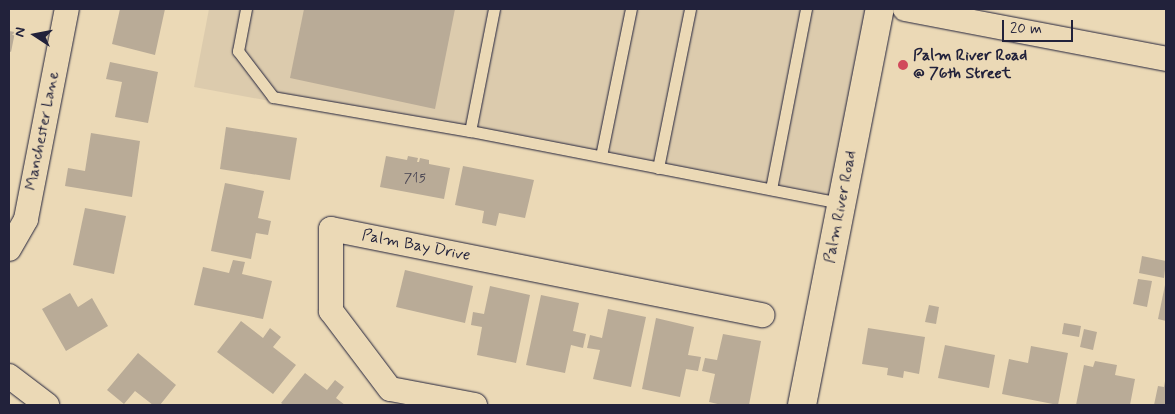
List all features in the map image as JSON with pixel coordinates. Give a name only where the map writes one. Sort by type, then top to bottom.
[{"type":"street","name":"Manchester Lane","points":[[9,249],[26,219],[67,9]]},
{"type":"street","name":"Palm River Road","points":[[802,405],[880,9]]},
{"type":"street","points":[[920,10],[986,17],[1166,59]]},
{"type":"street","name":"Palm Bay Drive","points":[[475,405],[390,389],[331,312],[331,229],[763,315]]},
{"type":"street","points":[[9,376],[47,405]]},
{"type":"lane","points":[[246,9],[238,51],[273,97],[470,131],[842,203]]},
{"type":"lane","points":[[470,131],[494,9]]},
{"type":"lane","points":[[601,156],[631,9]]},
{"type":"lane","points":[[658,168],[690,9]]},
{"type":"lane","points":[[771,189],[806,9]]},
{"type":"shaded area","points":[[209,9],[873,9],[835,205],[194,87]]},
{"type":"building","points":[[120,9],[165,9],[155,55],[112,44]]},
{"type":"building","points":[[304,9],[455,9],[435,109],[290,78]]},
{"type":"building","points":[[9,31],[15,32],[11,52],[9,51]]},
{"type":"building","points":[[110,62],[158,72],[148,123],[115,117],[122,82],[106,79]]},
{"type":"building","points":[[226,127],[297,138],[290,180],[220,169]]},
{"type":"building","points":[[91,133],[140,141],[132,197],[65,186],[68,168],[85,171]]},
{"type":"building","points":[[386,156],[407,160],[408,156],[418,158],[417,162],[419,162],[420,158],[429,160],[429,164],[450,168],[444,199],[380,187]]},
{"type":"building","points":[[463,166],[534,180],[525,218],[499,213],[496,226],[482,223],[484,211],[455,205]]},
{"type":"building","points":[[225,183],[264,191],[258,218],[271,221],[268,235],[256,233],[251,259],[211,251]]},
{"type":"building","points":[[85,208],[126,216],[114,274],[73,265]]},
{"type":"building","points":[[1142,256],[1166,261],[1164,278],[1139,273]]},
{"type":"building","points":[[233,260],[245,262],[242,274],[272,281],[263,319],[194,305],[203,267],[229,273]]},
{"type":"building","points":[[405,270],[473,286],[465,323],[396,307]]},
{"type":"building","points":[[1138,279],[1152,281],[1147,307],[1133,304]]},
{"type":"building","points":[[490,286],[530,295],[516,363],[477,355],[482,327],[471,325],[473,312],[484,314]]},
{"type":"building","points":[[1166,286],[1166,321],[1158,319]]},
{"type":"building","points":[[70,293],[78,307],[92,298],[108,326],[66,351],[42,309]]},
{"type":"building","points":[[541,295],[579,303],[573,331],[586,334],[583,348],[571,345],[565,373],[526,365]]},
{"type":"building","points":[[929,305],[939,307],[936,324],[925,322]]},
{"type":"building","points":[[608,309],[646,317],[631,387],[593,379],[600,350],[587,348],[590,335],[602,338]]},
{"type":"building","points":[[656,318],[694,327],[688,355],[701,357],[698,371],[686,369],[680,397],[642,389]]},
{"type":"building","points":[[241,321],[263,338],[270,328],[281,337],[273,347],[296,365],[273,394],[217,352]]},
{"type":"building","points":[[1064,323],[1081,326],[1079,337],[1062,334]]},
{"type":"building","points":[[868,328],[925,337],[919,374],[904,371],[903,378],[887,375],[888,368],[862,364]]},
{"type":"building","points":[[1084,329],[1097,332],[1093,350],[1080,347]]},
{"type":"building","points":[[723,334],[761,341],[749,405],[722,405],[709,402],[715,374],[702,371],[705,358],[717,360]]},
{"type":"building","points":[[945,345],[995,355],[989,388],[938,378]]},
{"type":"building","points":[[1031,346],[1068,353],[1058,405],[1002,394],[1009,359],[1028,363]]},
{"type":"building","points":[[138,353],[176,385],[160,405],[153,405],[135,391],[124,404],[107,390]]},
{"type":"building","points":[[1095,361],[1117,365],[1115,375],[1135,379],[1130,405],[1076,405],[1084,365],[1093,367]]},
{"type":"building","points":[[305,373],[327,390],[335,380],[344,387],[336,398],[345,405],[284,405],[281,403]]},
{"type":"building","points":[[1165,381],[1166,405],[1154,405],[1158,386],[1164,387]]},
{"type":"place","name":"Palm River Road @ 76th Street","points":[[903,65]]}]
